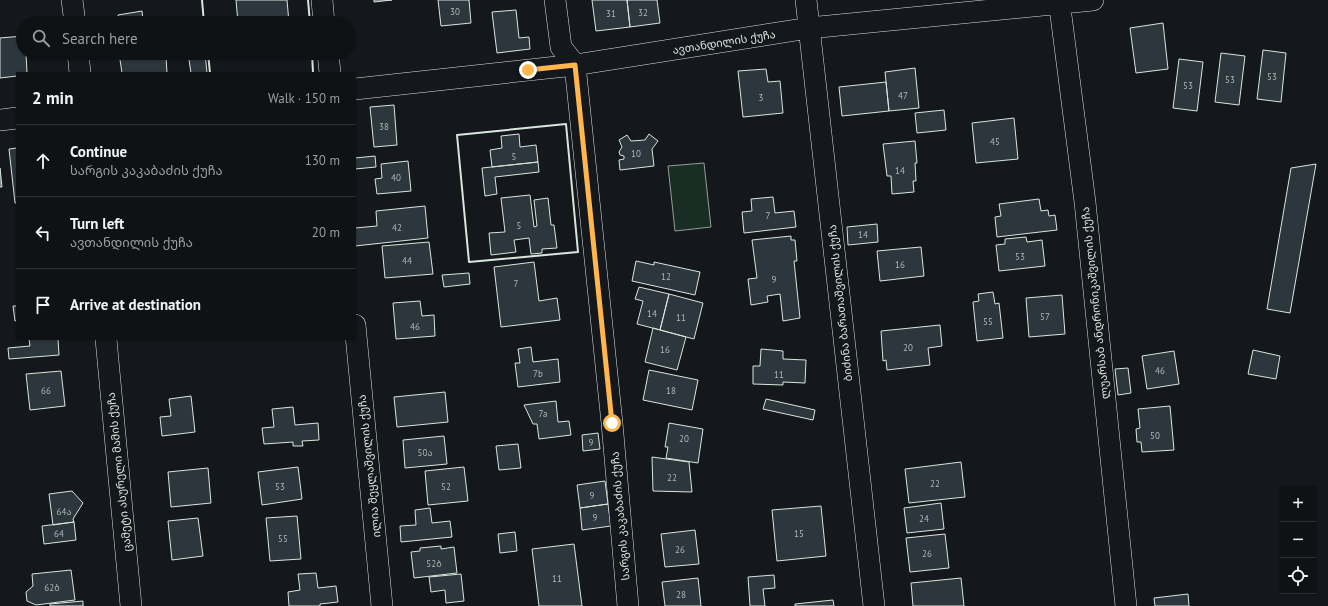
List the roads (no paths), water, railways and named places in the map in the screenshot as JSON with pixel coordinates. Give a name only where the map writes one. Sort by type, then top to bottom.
[{"type":"street","points":[[72,0],[74,16]]},
{"type":"street","points":[[322,0],[323,16]]},
{"type":"street","points":[[556,0],[561,46],[575,65]]},
{"type":"street","name":"ბიძინა ბარათაშვილის ქუჩა","points":[[806,0],[874,606]]},
{"type":"street","name":"ავთანდილის ქუჩა","points":[[356,89],[575,65],[809,28],[1059,2],[1093,0]]},
{"type":"street","name":"ლუარსაბ ანდრონიკაშვილის ქუჩა","points":[[1059,2],[1085,202],[1126,606]]},
{"type":"street","points":[[79,60],[80,72]]},
{"type":"street","points":[[329,60],[330,72]]},
{"type":"street","name":"სარგის კაკაბაძის ქუჩა","points":[[575,65],[612,423],[628,606]]},
{"type":"street","points":[[0,120],[16,118]]},
{"type":"street","name":"ილია შეყლაშვილის ქუჩა","points":[[356,335],[382,606]]},
{"type":"street","name":"ცამეტი ასურელი მამის ქუჩა","points":[[106,340],[131,606]]}]
